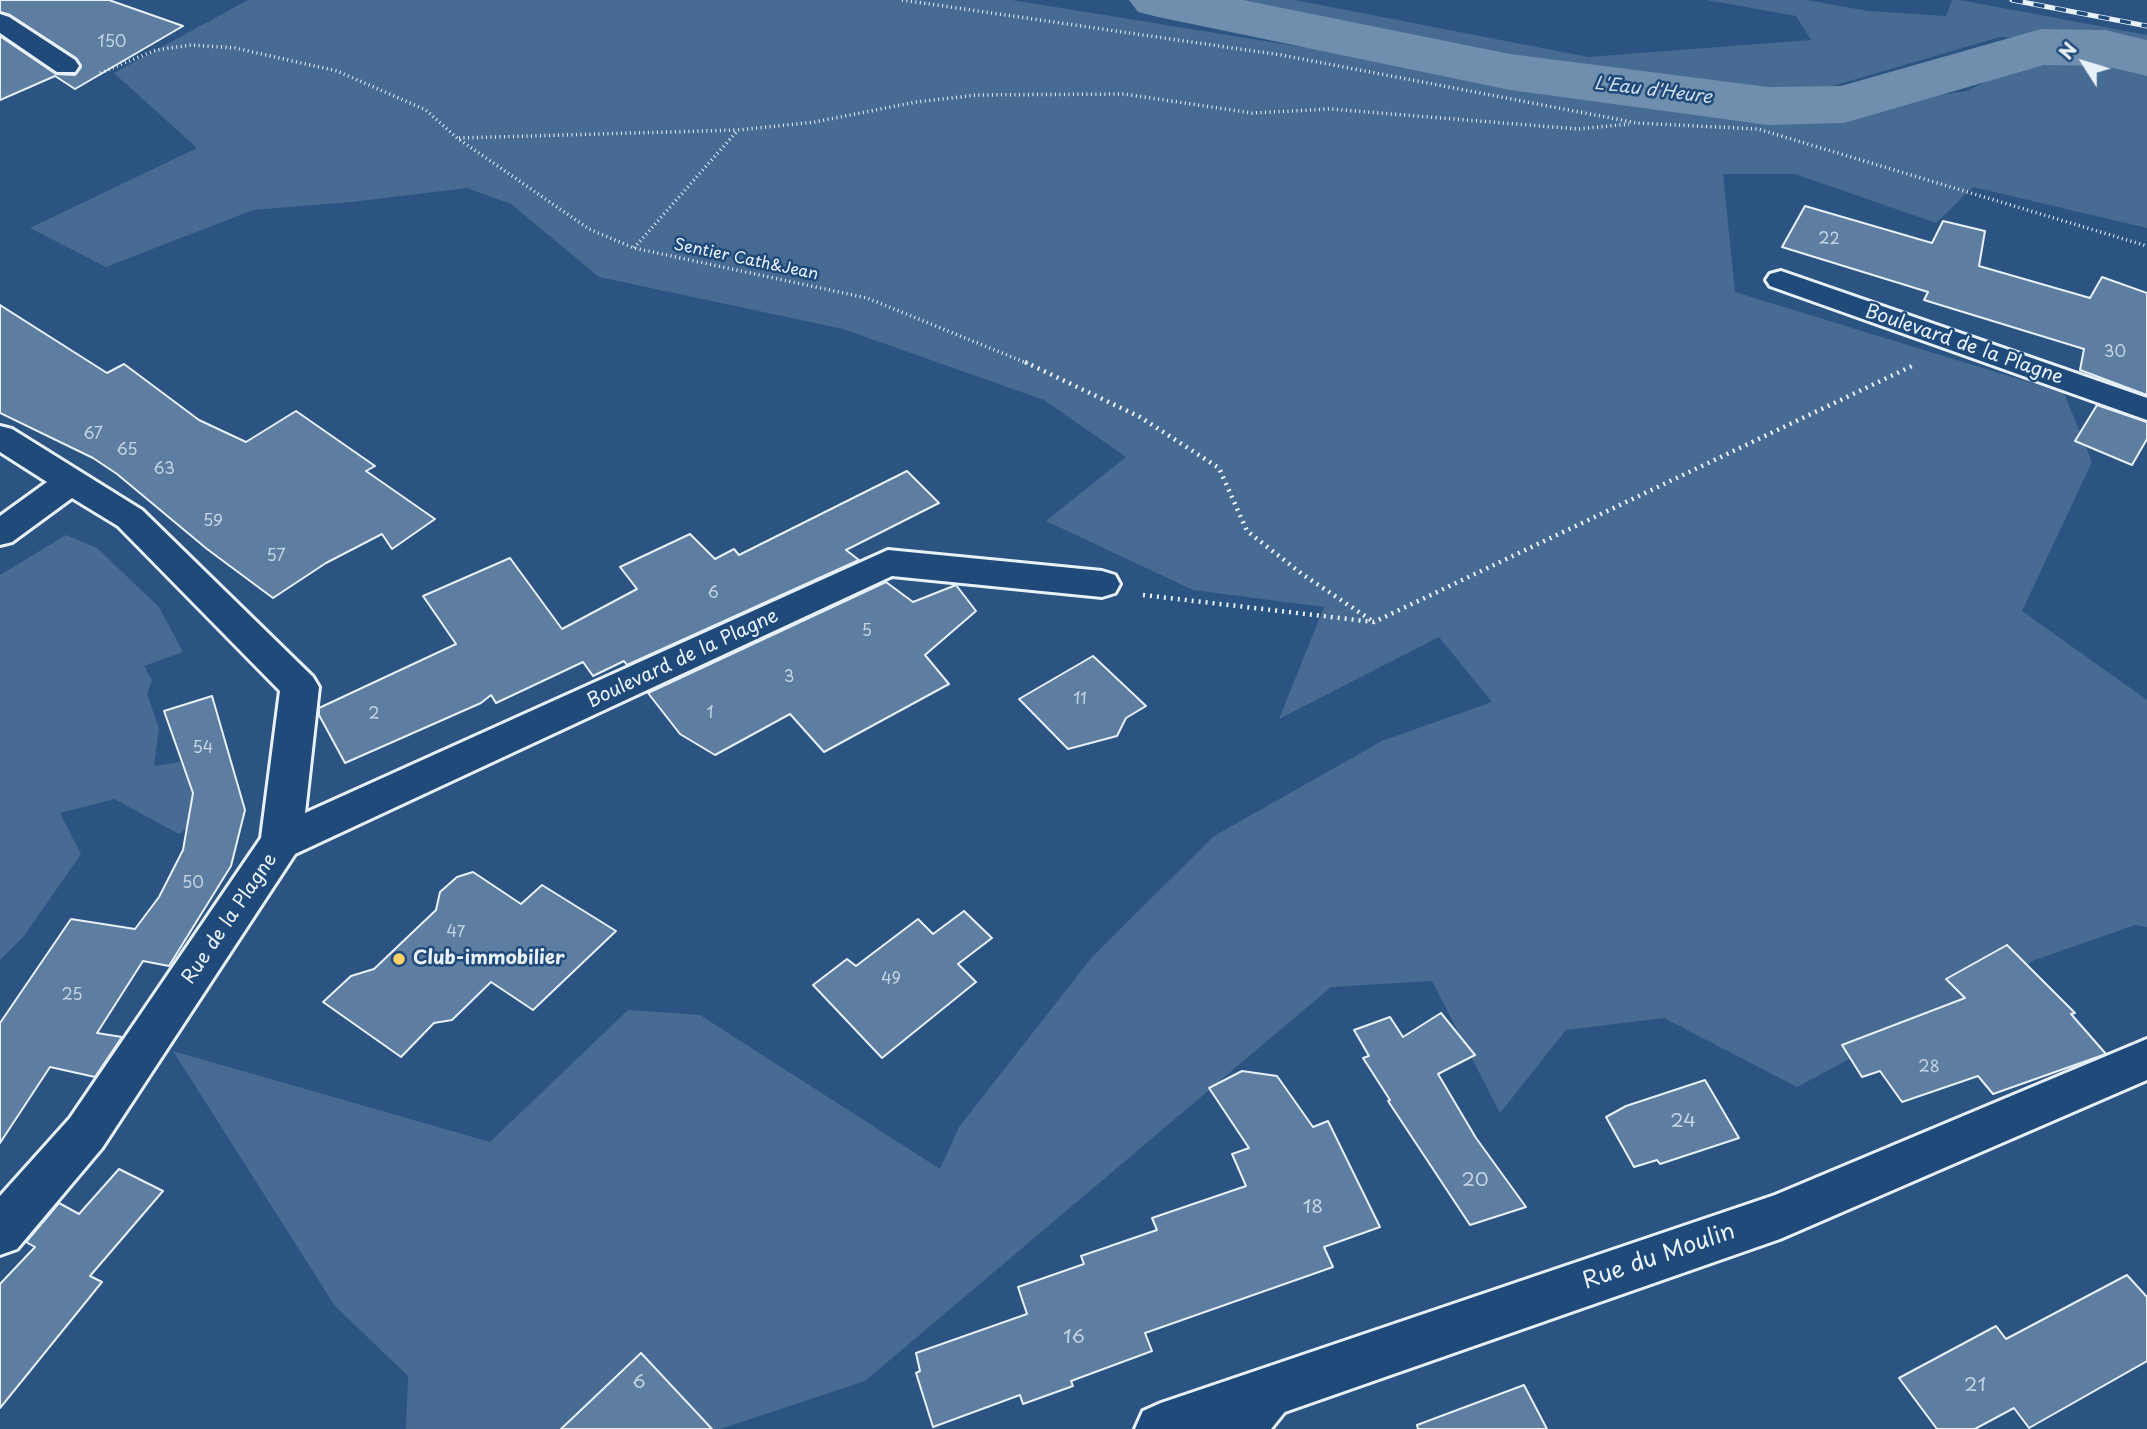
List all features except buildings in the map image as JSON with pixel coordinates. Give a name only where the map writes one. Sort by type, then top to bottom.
[{"type":"street","points":[[0,22],[66,66]]},
{"type":"street","name":"Boulevard de la Plagne","points":[[1781,280],[2147,409]]},
{"type":"street","name":"Rue de la Plagne","points":[[0,437],[130,518],[300,687],[281,842],[86,1133],[0,1232]]},
{"type":"street","points":[[0,533],[71,482]]},
{"type":"street","name":"Boulevard de la Plagne","points":[[281,842],[888,563],[1102,584]]},
{"type":"street","name":"Rue du Moulin","points":[[1161,1429],[1780,1216],[2147,1059]]},
{"type":"lane","points":[[1247,1429],[1283,1387]]},
{"type":"path","points":[[902,0],[1281,55],[1637,123],[1758,129],[2147,246]]},
{"type":"path","name":"Sentier Cath&Jean","points":[[66,66],[84,80],[156,50],[191,45],[234,48],[337,71],[426,110],[457,138],[589,229],[634,248],[867,298],[1012,356],[1140,417],[1219,468],[1247,531],[1302,574],[1374,622]]},
{"type":"path","points":[[457,138],[738,130],[815,122],[916,102],[965,97],[1097,94],[1124,94],[1252,113],[1330,109],[1578,129],[1637,123]]},
{"type":"path","points":[[634,248],[738,130]]},
{"type":"path","points":[[1102,584],[1154,598],[1374,622],[1959,343]]},
{"type":"shaded area","points":[[248,0],[1012,0],[1604,96],[1786,117],[1967,91],[2039,55],[2067,54],[2147,69],[2147,228],[1973,187],[1936,223],[1795,174],[1723,174],[1735,292],[2064,393],[2092,462],[2022,611],[2147,700],[2147,927],[2135,925],[2035,960],[1797,1087],[1664,1018],[1566,1030],[1500,1113],[1432,981],[1331,987],[865,1381],[720,1429],[406,1429],[408,1376],[335,1306],[173,1051],[490,1142],[628,1010],[700,1015],[940,1169],[959,1127],[1092,957],[1214,836],[1382,741],[1492,702],[1439,637],[1279,719],[1324,607],[1193,590],[1046,521],[1126,457],[1044,400],[843,329],[599,277],[511,204],[467,188],[352,202],[253,210],[106,267],[30,228],[197,148],[114,73]]},
{"type":"shaded area","points":[[1201,0],[1295,0],[1588,57],[1811,40],[1796,16],[1706,0],[1807,0],[1868,11],[1946,16],[1952,0],[1960,0],[2147,35],[2147,53],[2088,40],[2000,37],[1819,90],[1604,78]]},
{"type":"shaded area","points":[[66,535],[97,548],[159,607],[183,652],[144,666],[152,680],[147,694],[159,728],[154,766],[180,762],[206,814],[179,834],[114,799],[60,813],[81,854],[24,936],[0,960],[0,575]]},
{"type":"waterway","name":"L'Eau d'Heure","points":[[1158,0],[1510,72],[1768,106],[1844,104],[2041,47],[2105,48],[2147,58]]},
{"type":"railway","points":[[2012,0],[2147,26]]},
{"type":"place","name":"Club-immobilier","points":[[399,959]]}]
